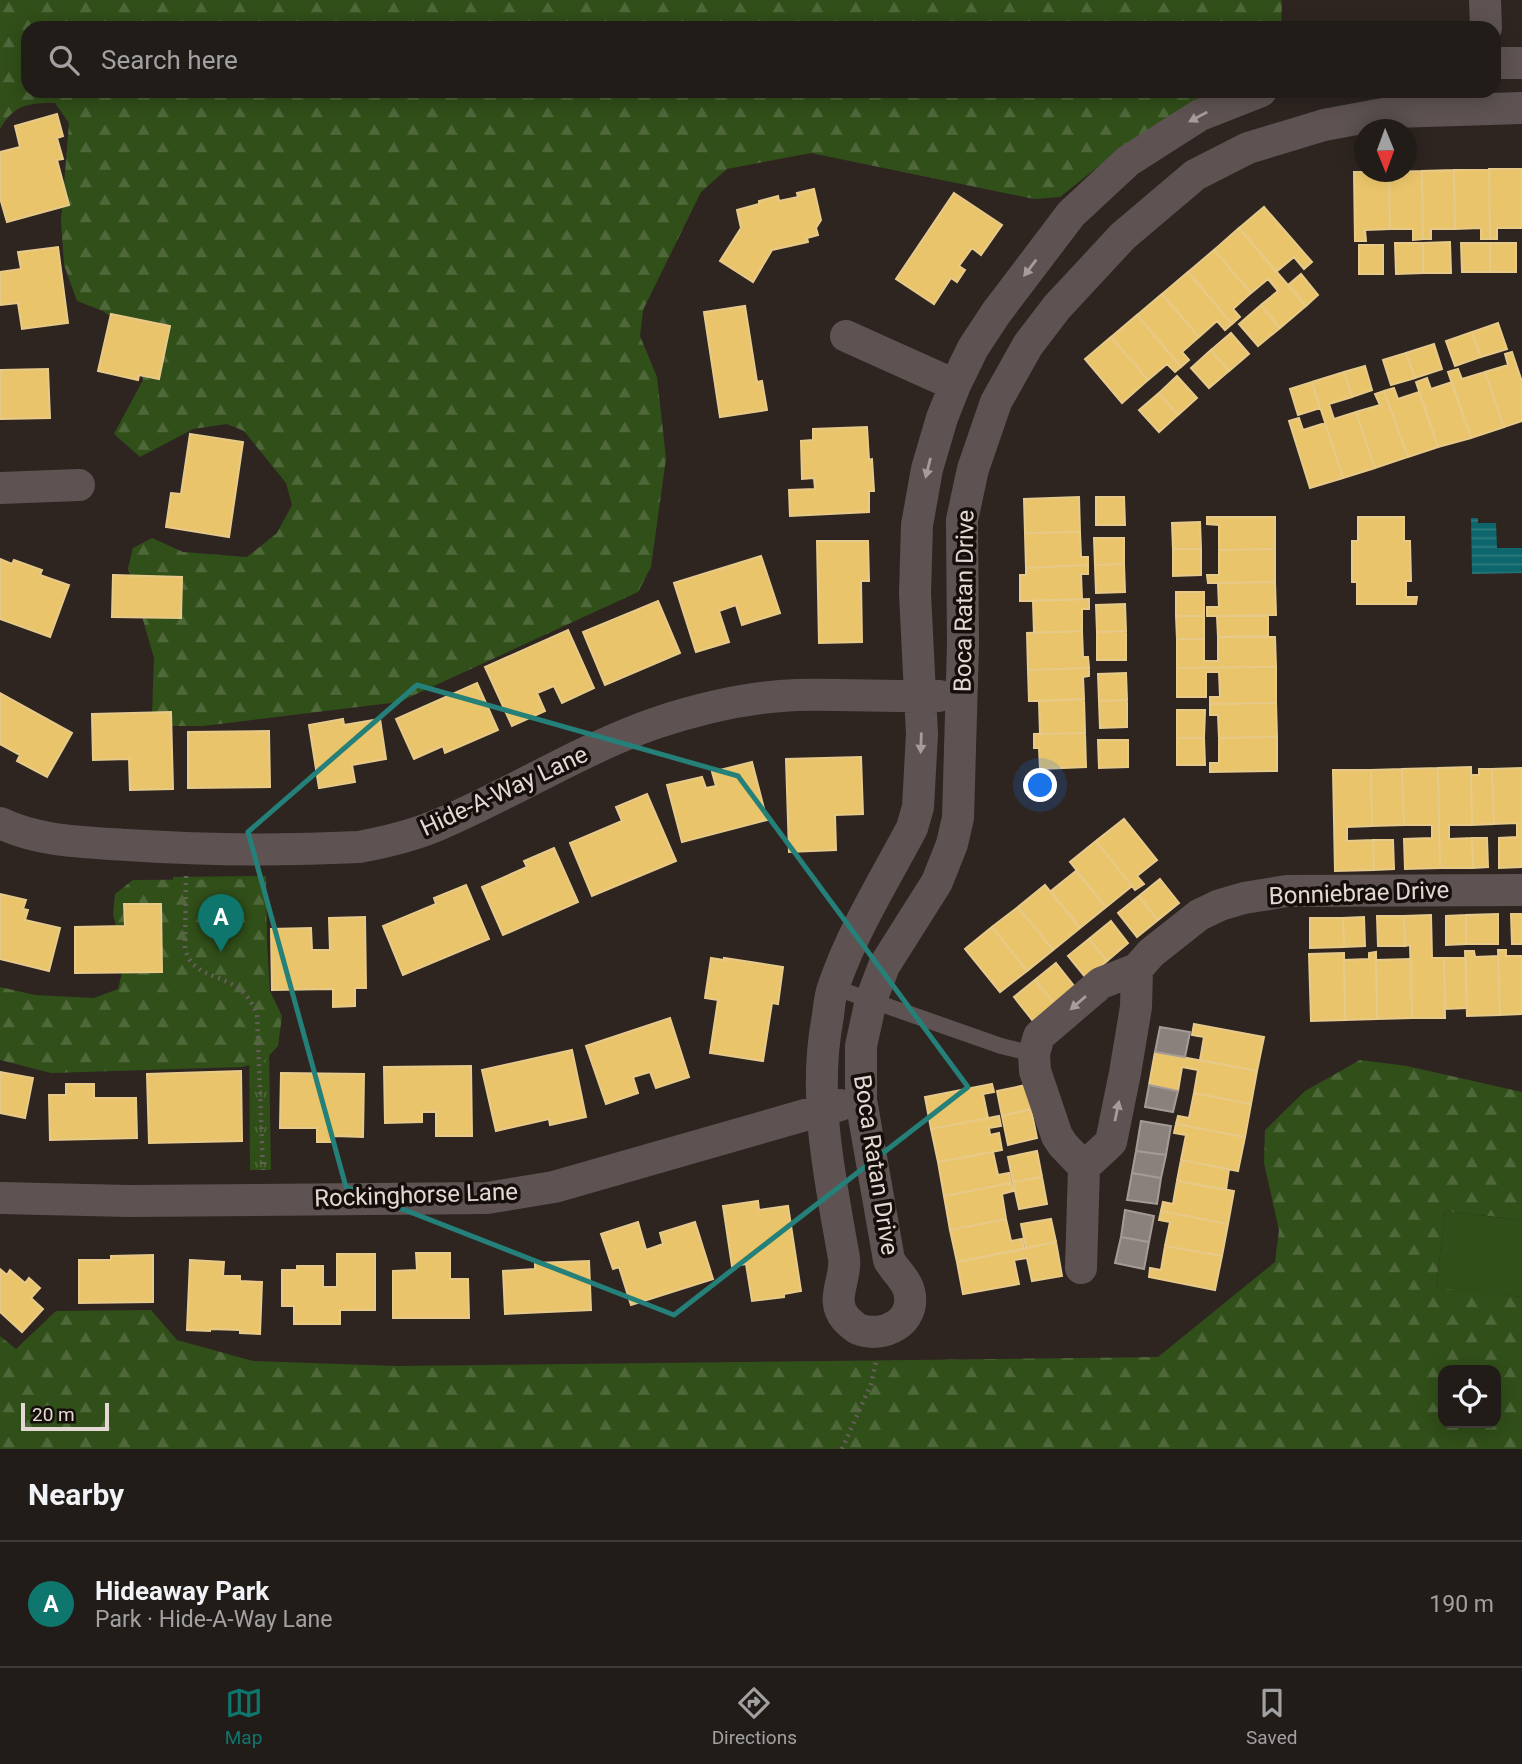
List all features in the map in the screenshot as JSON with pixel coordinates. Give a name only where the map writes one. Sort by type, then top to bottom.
[{"type":"street","points":[[1485,0],[1486,21]]},
{"type":"street","points":[[1501,62],[1522,62]]},
{"type":"street","name":"Boca Ratan Drive","points":[[1243,98],[1200,115],[1128,161],[1071,214],[973,348],[942,418],[927,469],[917,524],[915,593],[922,734],[918,807],[912,828],[852,943],[833,987],[823,1039],[824,1141],[844,1263],[837,1298],[841,1314],[853,1326],[866,1332],[887,1331],[897,1326],[906,1316],[910,1304],[904,1279],[889,1261],[862,1100],[861,1046],[871,1000],[884,966],[937,882],[952,845],[958,818],[962,696],[962,520],[973,469],[996,402],[1028,345],[1057,307],[1123,236],[1195,175],[1248,148],[1324,125],[1394,111],[1489,100]]},
{"type":"street","points":[[1489,100],[1522,108]]},
{"type":"street","points":[[846,336],[955,385]]},
{"type":"street","points":[[0,488],[79,485]]},
{"type":"street","name":"Hide-A-Way Lane","points":[[0,823],[43,838],[187,849],[359,848],[439,825],[610,741],[691,712],[795,695],[962,696]]},
{"type":"street","name":"Bonniebrae Drive","points":[[1034,1054],[1039,1036],[1101,983],[1136,969],[1151,953],[1199,915],[1220,905],[1287,891],[1522,890]]},
{"type":"street","points":[[1084,1167],[1111,1142],[1136,1007],[1136,969]]},
{"type":"street","points":[[1034,1054],[1035,1071],[1057,1136],[1084,1167],[1081,1268]]},
{"type":"street","name":"Rockinghorse Lane","points":[[0,1198],[115,1201],[487,1198],[554,1187],[862,1100]]},
{"type":"lane","points":[[833,987],[1001,1046],[1034,1054]]},
{"type":"path","points":[[187,849],[187,957],[193,965],[237,987],[254,1006],[257,1015],[264,1199]]},
{"type":"path","points":[[842,1449],[874,1377],[876,1333]]},
{"type":"highlighted area","points":[[417,685],[738,776],[968,1087],[674,1315],[346,1187],[248,832]]},
{"type":"green space","points":[[0,0],[1281,0],[1282,3],[1281,21],[21,21],[21,98],[1200,98],[1129,142],[1060,197],[1034,199],[811,153],[727,169],[701,192],[643,310],[640,336],[657,377],[666,458],[651,567],[638,592],[399,702],[203,726],[160,726],[152,716],[154,658],[128,568],[133,548],[152,538],[183,552],[247,557],[277,533],[292,505],[286,483],[244,431],[227,424],[193,429],[140,457],[114,434],[143,380],[135,335],[103,311],[77,301],[64,265],[61,221],[69,123],[55,103],[37,104],[23,107],[11,114],[0,129]]},
{"type":"green space","points":[[266,876],[271,1170],[250,1170],[249,1027],[175,1028],[173,877]]},
{"type":"green space","points":[[258,879],[263,886],[270,991],[282,1016],[278,1046],[264,1061],[242,1067],[51,1073],[0,1060],[0,987],[35,995],[94,998],[118,989],[125,962],[113,914],[115,894],[133,880]]},
{"type":"green space","points":[[1360,1060],[1407,1066],[1522,1092],[1522,1220],[1445,1211],[1436,1287],[1522,1297],[1522,1449],[0,1449],[0,1336],[16,1349],[56,1311],[151,1310],[177,1340],[253,1361],[396,1366],[1158,1357],[1275,1262],[1279,1230],[1264,1163],[1265,1130],[1305,1091]]},
{"type":"green space","points":[[1445,1211],[1522,1220],[1522,1297],[1436,1288]]},
{"type":"water","points":[[1471,518],[1478,518],[1478,523],[1496,523],[1497,548],[1522,548],[1522,573],[1472,574]]},
{"type":"building: Homes","points":[[57,114],[63,136],[57,138],[63,159],[57,160],[69,205],[7,222],[0,198],[0,152],[20,147],[15,126]]},
{"type":"building: Homes","points":[[1489,169],[1522,169],[1522,228],[1497,228],[1497,239],[1490,239]]},
{"type":"building: Homes","points":[[1489,169],[1490,239],[1481,239],[1481,228],[1455,229],[1454,170]]},
{"type":"building: Homes","points":[[1454,170],[1455,229],[1431,229],[1431,239],[1423,239],[1422,171]]},
{"type":"building: Homes","points":[[1417,171],[1422,171],[1423,239],[1413,240],[1413,229],[1390,229],[1389,182],[1417,182]]},
{"type":"building: Homes","points":[[1354,182],[1389,182],[1390,229],[1365,230],[1366,241],[1355,241]]},
{"type":"building: Homes","points":[[814,189],[821,220],[816,228],[818,235],[807,238],[808,242],[772,250],[753,282],[720,261],[741,228],[737,210],[778,196],[779,201],[798,197],[797,193]]},
{"type":"building: Homes","points":[[954,193],[1002,225],[981,255],[972,248],[959,266],[965,270],[957,282],[951,278],[934,304],[896,279]]},
{"type":"building: Homes","points":[[1264,207],[1312,262],[1304,269],[1294,257],[1276,272],[1239,228]]},
{"type":"building: Homes","points":[[1239,228],[1306,306],[1280,328],[1261,305],[1278,291],[1268,279],[1251,293],[1214,250]]},
{"type":"building: Homes","points":[[1450,242],[1451,273],[1423,273],[1423,243]]},
{"type":"building: Homes","points":[[1395,243],[1423,243],[1423,273],[1396,274]]},
{"type":"building: Homes","points":[[1461,243],[1490,243],[1490,272],[1462,272]]},
{"type":"building: Homes","points":[[1490,243],[1516,243],[1516,272],[1490,272]]},
{"type":"building: Homes","points":[[1359,245],[1383,245],[1383,274],[1359,274]]},
{"type":"building: Homes","points":[[58,247],[68,323],[22,329],[18,303],[0,305],[0,272],[21,269],[18,252]]},
{"type":"building: Homes","points":[[1214,250],[1251,293],[1233,309],[1240,317],[1232,324],[1188,272]]},
{"type":"building: Homes","points":[[1188,272],[1232,324],[1225,330],[1217,321],[1199,337],[1162,294]]},
{"type":"building: Homes","points":[[1301,274],[1318,295],[1306,306],[1288,285]]},
{"type":"building: Homes","points":[[1162,294],[1199,337],[1182,352],[1189,360],[1181,367],[1137,315]]},
{"type":"building: Homes","points":[[1261,305],[1280,328],[1258,346],[1239,324]]},
{"type":"building: Homes","points":[[745,306],[757,382],[762,381],[767,410],[720,417],[704,312]]},
{"type":"building: Homes","points":[[111,314],[170,326],[159,379],[139,375],[138,380],[98,371]]},
{"type":"building: Homes","points":[[1137,315],[1181,367],[1175,372],[1167,364],[1148,380],[1111,337]]},
{"type":"building: Homes","points":[[1498,323],[1507,349],[1481,357],[1472,332]]},
{"type":"building: Homes","points":[[1472,332],[1481,357],[1455,366],[1446,341]]},
{"type":"building: Homes","points":[[1231,333],[1249,354],[1229,371],[1211,350]]},
{"type":"building: Homes","points":[[1111,337],[1148,380],[1122,403],[1085,359]]},
{"type":"building: Homes","points":[[1434,344],[1442,369],[1415,378],[1406,353]]},
{"type":"building: Homes","points":[[1211,350],[1229,371],[1209,388],[1191,368]]},
{"type":"building: Homes","points":[[1512,352],[1522,382],[1522,421],[1504,427],[1485,372],[1508,365],[1505,354]]},
{"type":"building: Homes","points":[[1406,353],[1415,378],[1391,385],[1383,360]]},
{"type":"building: Homes","points":[[1365,366],[1372,390],[1352,397],[1344,372]]},
{"type":"building: Homes","points":[[48,369],[50,418],[0,419],[0,370]]},
{"type":"building: Homes","points":[[1458,369],[1462,379],[1485,372],[1504,427],[1471,438],[1448,372]]},
{"type":"building: Homes","points":[[1344,372],[1352,397],[1329,404],[1334,419],[1356,412],[1375,468],[1343,478],[1312,382]]},
{"type":"building: Homes","points":[[1177,376],[1197,398],[1178,415],[1159,393]]},
{"type":"building: Homes","points":[[1427,378],[1431,389],[1452,382],[1471,438],[1438,447],[1416,382]]},
{"type":"building: Homes","points":[[1312,382],[1320,408],[1298,415],[1290,389]]},
{"type":"building: Homes","points":[[1394,388],[1398,399],[1419,392],[1438,447],[1408,457],[1384,391]]},
{"type":"building: Homes","points":[[1384,391],[1408,457],[1375,468],[1356,412],[1380,405],[1375,394]]},
{"type":"building: Homes","points":[[1159,393],[1178,415],[1159,432],[1139,410]]},
{"type":"building: Homes","points":[[1299,418],[1303,430],[1325,423],[1343,478],[1310,488],[1289,421]]},
{"type":"building: Homes","points":[[867,427],[874,491],[869,491],[869,512],[790,516],[789,490],[815,489],[814,478],[802,479],[801,441],[813,440],[813,429]]},
{"type":"building: Homes","points":[[190,434],[243,442],[229,537],[166,527],[171,493],[181,494]]},
{"type":"building: Homes","points":[[1079,497],[1080,532],[1025,533],[1024,499]]},
{"type":"building: Homes","points":[[1096,497],[1124,497],[1125,525],[1096,525]]},
{"type":"building: Homes","points":[[1207,517],[1275,517],[1275,549],[1219,550],[1219,525],[1207,524]]},
{"type":"building: Homes","points":[[1358,517],[1404,517],[1404,541],[1410,541],[1411,581],[1406,581],[1406,597],[1417,597],[1416,604],[1357,604],[1357,582],[1352,582],[1352,541],[1358,541]]},
{"type":"building: Homes","points":[[1200,522],[1201,549],[1173,549],[1172,523]]},
{"type":"building: Homes","points":[[1080,532],[1081,557],[1088,557],[1088,565],[1026,568],[1025,533]]},
{"type":"building: Homes","points":[[1094,538],[1124,538],[1124,564],[1095,565]]},
{"type":"building: Homes","points":[[817,541],[868,541],[869,581],[861,581],[862,642],[819,643]]},
{"type":"building: Homes","points":[[1173,549],[1201,549],[1201,575],[1173,576]]},
{"type":"building: Homes","points":[[1275,549],[1275,582],[1208,583],[1207,575],[1219,575],[1219,550]]},
{"type":"building: Homes","points":[[761,556],[780,613],[742,625],[736,605],[719,611],[729,642],[696,652],[674,583]]},
{"type":"building: Homes","points":[[0,559],[12,564],[14,560],[42,570],[40,575],[69,585],[50,637],[0,619]]},
{"type":"building: Homes","points":[[1124,564],[1125,592],[1096,593],[1095,565]]},
{"type":"building: Homes","points":[[1088,565],[1088,574],[1081,574],[1082,599],[1020,601],[1020,575],[1026,575],[1026,568]]},
{"type":"building: Homes","points":[[113,575],[182,577],[181,618],[112,617]]},
{"type":"building: Homes","points":[[1275,582],[1276,615],[1207,616],[1207,607],[1219,607],[1218,583]]},
{"type":"building: Homes","points":[[1176,592],[1204,592],[1204,616],[1176,616]]},
{"type":"building: Homes","points":[[1089,599],[1089,609],[1082,609],[1082,631],[1034,633],[1033,601]]},
{"type":"building: Homes","points":[[658,601],[680,653],[605,685],[583,632]]},
{"type":"building: Homes","points":[[1125,604],[1126,631],[1097,632],[1096,605]]},
{"type":"building: Homes","points":[[1176,616],[1204,616],[1204,639],[1177,639]]},
{"type":"building: Homes","points":[[1217,616],[1268,616],[1268,636],[1218,637]]},
{"type":"building: Homes","points":[[568,630],[594,688],[562,703],[554,686],[537,693],[545,711],[512,726],[485,667]]},
{"type":"building: Homes","points":[[1082,631],[1083,657],[1088,657],[1089,668],[1028,670],[1027,633]]},
{"type":"building: Homes","points":[[1126,631],[1126,660],[1097,660],[1097,632]]},
{"type":"building: Homes","points":[[1218,637],[1275,637],[1276,667],[1177,668],[1177,639],[1204,639],[1204,661],[1218,661]]},
{"type":"building: Homes","points":[[1276,667],[1276,703],[1210,704],[1210,697],[1220,697],[1219,672],[1206,672],[1206,697],[1177,697],[1177,668]]},
{"type":"building: Homes","points":[[1089,668],[1089,676],[1083,677],[1084,699],[1029,701],[1028,670]]},
{"type":"building: Homes","points":[[1126,673],[1127,700],[1099,701],[1098,674]]},
{"type":"building: Homes","points":[[477,683],[498,730],[445,753],[443,746],[414,759],[396,719]]},
{"type":"building: Homes","points":[[0,693],[72,733],[47,777],[17,761],[20,755],[0,744]]},
{"type":"building: Homes","points":[[1084,699],[1085,733],[1040,734],[1039,701]]},
{"type":"building: Homes","points":[[1127,700],[1127,727],[1100,728],[1099,701]]},
{"type":"building: Homes","points":[[1276,703],[1277,737],[1219,738],[1218,715],[1210,715],[1210,704]]},
{"type":"building: Homes","points":[[1177,710],[1205,710],[1204,738],[1177,738]]},
{"type":"building: Homes","points":[[171,712],[173,789],[130,790],[129,759],[93,760],[92,714]]},
{"type":"building: Homes","points":[[343,719],[344,725],[380,719],[386,759],[352,765],[355,782],[319,788],[309,725]]},
{"type":"building: Homes","points":[[269,731],[270,787],[188,788],[188,732]]},
{"type":"building: Homes","points":[[1085,733],[1086,767],[1040,769],[1039,748],[1034,748],[1034,734]]},
{"type":"building: Homes","points":[[1277,737],[1277,771],[1210,772],[1210,763],[1219,763],[1219,738]]},
{"type":"building: Homes","points":[[1177,738],[1204,738],[1205,765],[1177,765]]},
{"type":"building: Homes","points":[[1098,740],[1128,740],[1128,767],[1099,768]]},
{"type":"building: Homes","points":[[861,757],[863,814],[835,815],[836,850],[789,852],[786,759]]},
{"type":"building: Homes","points":[[752,762],[767,820],[682,842],[667,785],[702,777],[706,788],[716,786],[712,772]]},
{"type":"building: Homes","points":[[1471,767],[1472,825],[1449,825],[1449,839],[1472,838],[1473,868],[1440,868],[1438,768]]},
{"type":"building: Homes","points":[[1438,768],[1440,868],[1405,869],[1404,839],[1432,838],[1432,825],[1404,825],[1402,769]]},
{"type":"building: Homes","points":[[1522,768],[1522,867],[1499,868],[1499,838],[1517,837],[1517,823],[1494,824],[1492,769]]},
{"type":"building: Homes","points":[[1402,769],[1404,825],[1372,826],[1371,770]]},
{"type":"building: Homes","points":[[1479,769],[1492,769],[1494,824],[1472,825],[1471,775],[1479,775]]},
{"type":"building: Homes","points":[[1333,770],[1371,770],[1372,826],[1347,827],[1347,841],[1373,840],[1374,870],[1335,871]]},
{"type":"building: Homes","points":[[647,794],[676,861],[592,896],[570,843],[622,821],[616,807]]},
{"type":"building: Homes","points":[[1124,819],[1157,860],[1137,876],[1144,884],[1135,890],[1096,841]]},
{"type":"building: Homes","points":[[1472,838],[1487,838],[1488,867],[1473,868]]},
{"type":"building: Homes","points":[[1373,840],[1393,840],[1394,869],[1374,870]]},
{"type":"building: Homes","points":[[1096,841],[1132,886],[1106,907],[1070,862]]},
{"type":"building: Homes","points":[[554,848],[578,902],[503,935],[482,887],[527,867],[524,861]]},
{"type":"building: Homes","points":[[1076,871],[1106,907],[1080,928],[1051,891]]},
{"type":"building: Homes","points":[[1160,879],[1179,903],[1158,920],[1139,896]]},
{"type":"building: Homes","points":[[466,885],[489,939],[403,975],[383,926],[436,904],[434,898]]},
{"type":"building: Homes","points":[[1045,885],[1080,928],[1053,950],[1018,907]]},
{"type":"building: Homes","points":[[0,894],[26,900],[23,909],[28,910],[25,920],[60,928],[49,971],[0,959]]},
{"type":"building: Homes","points":[[1139,896],[1158,920],[1137,937],[1118,913]]},
{"type":"building: Homes","points":[[124,904],[161,904],[162,972],[75,973],[75,927],[125,926]]},
{"type":"building: Homes","points":[[1018,907],[1053,950],[1027,971],[992,927]]},
{"type":"building: Homes","points":[[1498,914],[1498,944],[1466,944],[1466,915]]},
{"type":"building: Homes","points":[[1511,914],[1522,914],[1522,944],[1512,944]]},
{"type":"building: Homes","points":[[1431,915],[1432,958],[1444,958],[1445,1018],[1412,1018],[1410,945],[1405,946],[1404,916]]},
{"type":"building: Homes","points":[[1466,915],[1466,944],[1446,945],[1446,916]]},
{"type":"building: Homes","points":[[1377,916],[1404,916],[1405,946],[1378,946]]},
{"type":"building: Homes","points":[[365,917],[366,988],[355,988],[355,1006],[333,1007],[333,989],[272,990],[271,929],[311,928],[312,950],[330,950],[329,918]]},
{"type":"building: Homes","points":[[1364,917],[1365,946],[1344,947],[1343,918]]},
{"type":"building: Homes","points":[[1310,918],[1343,918],[1344,947],[1310,948]]},
{"type":"building: Homes","points":[[1111,921],[1128,943],[1107,961],[1089,939]]},
{"type":"building: Homes","points":[[992,927],[1027,971],[1000,992],[965,949]]},
{"type":"building: Homes","points":[[1089,939],[1107,961],[1086,978],[1068,956]]},
{"type":"building: Homes","points":[[1498,950],[1506,950],[1506,956],[1522,956],[1522,1014],[1500,1015]]},
{"type":"building: Homes","points":[[1465,951],[1474,951],[1475,957],[1498,956],[1500,1015],[1467,1016]]},
{"type":"building: Homes","points":[[1376,952],[1377,1019],[1345,1020],[1344,960],[1369,959],[1369,953]]},
{"type":"building: Homes","points":[[1344,953],[1345,1020],[1311,1021],[1309,954]]},
{"type":"building: Homes","points":[[711,958],[783,967],[778,1004],[772,1003],[763,1061],[710,1053],[718,1000],[705,998]]},
{"type":"building: Homes","points":[[1444,958],[1466,958],[1467,1008],[1445,1009]]},
{"type":"building: Homes","points":[[1411,959],[1412,1018],[1377,1019],[1376,960]]},
{"type":"building: Homes","points":[[1056,963],[1075,987],[1055,1004],[1035,980]]},
{"type":"building: Homes","points":[[1035,980],[1055,1004],[1033,1021],[1014,997]]},
{"type":"building: Homes","points":[[670,1018],[689,1077],[656,1088],[650,1072],[633,1077],[638,1093],[606,1104],[586,1046]]},
{"type":"building: Homes","points":[[1194,1024],[1264,1037],[1257,1071],[1200,1060],[1204,1037],[1192,1035]]},
{"type":"building: Homes","points":[[572,1050],[586,1117],[550,1125],[549,1119],[496,1131],[482,1070]]},
{"type":"building: Homes","points":[[1155,1052],[1257,1071],[1251,1104],[1194,1093],[1198,1070],[1182,1067],[1178,1091],[1149,1085]]},
{"type":"building: Homes","points":[[471,1066],[472,1136],[436,1136],[436,1112],[422,1112],[422,1122],[385,1123],[384,1067]]},
{"type":"building: Homes","points":[[241,1071],[242,1141],[149,1143],[147,1074]]},
{"type":"building: Homes","points":[[0,1072],[33,1078],[25,1118],[0,1113]]},
{"type":"building: Homes","points":[[281,1073],[364,1074],[363,1137],[334,1136],[334,1142],[317,1142],[317,1128],[280,1128]]},
{"type":"building: Homes","points":[[66,1084],[94,1084],[94,1098],[136,1098],[137,1138],[50,1140],[49,1095],[66,1095]]},
{"type":"building: Homes","points":[[992,1084],[994,1092],[983,1094],[988,1118],[931,1129],[925,1097]]},
{"type":"building: Homes","points":[[1026,1085],[1031,1109],[1002,1116],[997,1091]]},
{"type":"building: Homes","points":[[1194,1093],[1251,1104],[1245,1137],[1176,1124],[1178,1116],[1189,1118]]},
{"type":"building: Homes","points":[[1031,1109],[1037,1138],[1008,1145],[1002,1116]]},
{"type":"building: Homes","points":[[999,1116],[1001,1126],[989,1128],[990,1135],[999,1133],[1002,1150],[938,1162],[931,1129]]},
{"type":"building: Homes","points":[[1176,1124],[1245,1137],[1238,1171],[1181,1160],[1186,1135],[1174,1133]]},
{"type":"building: Homes","points":[[1037,1151],[1042,1177],[1013,1182],[1008,1157]]},
{"type":"building: Homes","points":[[993,1152],[998,1175],[1009,1173],[1011,1183],[944,1196],[938,1162]]},
{"type":"building: Homes","points":[[1181,1160],[1229,1169],[1226,1190],[1177,1181]]},
{"type":"building: Homes","points":[[1042,1177],[1047,1204],[1019,1209],[1013,1182]]},
{"type":"building: Homes","points":[[1177,1181],[1234,1191],[1228,1224],[1161,1211],[1163,1202],[1173,1204]]},
{"type":"building: Homes","points":[[1011,1183],[1013,1191],[1002,1194],[1006,1219],[950,1230],[944,1196]]},
{"type":"building: Homes","points":[[758,1201],[759,1210],[788,1206],[801,1291],[784,1294],[784,1297],[752,1301],[746,1264],[732,1266],[723,1206]]},
{"type":"building: Homes","points":[[1161,1211],[1228,1224],[1222,1256],[1165,1246],[1170,1222],[1159,1220]]},
{"type":"building: Homes","points":[[1006,1219],[1011,1241],[1022,1239],[1024,1249],[957,1262],[950,1230]]},
{"type":"building: Homes","points":[[1051,1219],[1056,1242],[1026,1248],[1021,1224]]},
{"type":"building: Homes","points":[[638,1222],[646,1250],[663,1244],[660,1233],[695,1222],[713,1279],[631,1305],[619,1267],[613,1269],[601,1234]]},
{"type":"building: Homes","points":[[1056,1242],[1062,1276],[1032,1281],[1027,1258],[1014,1260],[1019,1284],[963,1294],[957,1262]]},
{"type":"building: Homes","points":[[1165,1246],[1222,1256],[1215,1290],[1149,1277],[1150,1268],[1161,1270]]},
{"type":"building: Homes","points":[[416,1253],[450,1253],[450,1279],[468,1279],[469,1318],[393,1318],[393,1271],[417,1270]]},
{"type":"building: Homes","points":[[337,1254],[375,1254],[375,1310],[340,1310],[340,1324],[294,1324],[294,1306],[282,1306],[282,1270],[297,1270],[297,1266],[323,1266],[323,1287],[337,1287]]},
{"type":"building: Homes","points":[[153,1255],[153,1302],[79,1303],[79,1260],[111,1260],[111,1256]]},
{"type":"building: Homes","points":[[190,1260],[224,1262],[223,1276],[240,1276],[240,1281],[262,1282],[260,1334],[240,1333],[240,1330],[187,1330]]},
{"type":"building: Homes","points":[[589,1261],[591,1310],[505,1314],[503,1271],[535,1269],[535,1263]]},
{"type":"building: Homes","points":[[0,1269],[7,1275],[10,1270],[25,1283],[29,1278],[40,1288],[31,1298],[43,1309],[22,1332],[0,1312]]},
{"type":"building: Industry","points":[[1160,1027],[1190,1032],[1185,1057],[1155,1052]]},
{"type":"building: Industry","points":[[1149,1085],[1178,1091],[1173,1112],[1145,1107]]},
{"type":"building: Industry","points":[[1141,1121],[1171,1126],[1166,1155],[1136,1151]]},
{"type":"building: Industry","points":[[1136,1151],[1166,1155],[1161,1178],[1132,1173]]},
{"type":"building: Industry","points":[[1132,1173],[1161,1178],[1157,1204],[1127,1200]]},
{"type":"building: Industry","points":[[1125,1210],[1154,1216],[1149,1242],[1121,1237]]},
{"type":"building: Industry","points":[[1121,1237],[1149,1242],[1144,1269],[1115,1263]]},
{"type":"place","name":"Hideaway Park","points":[[221,952]]}]
